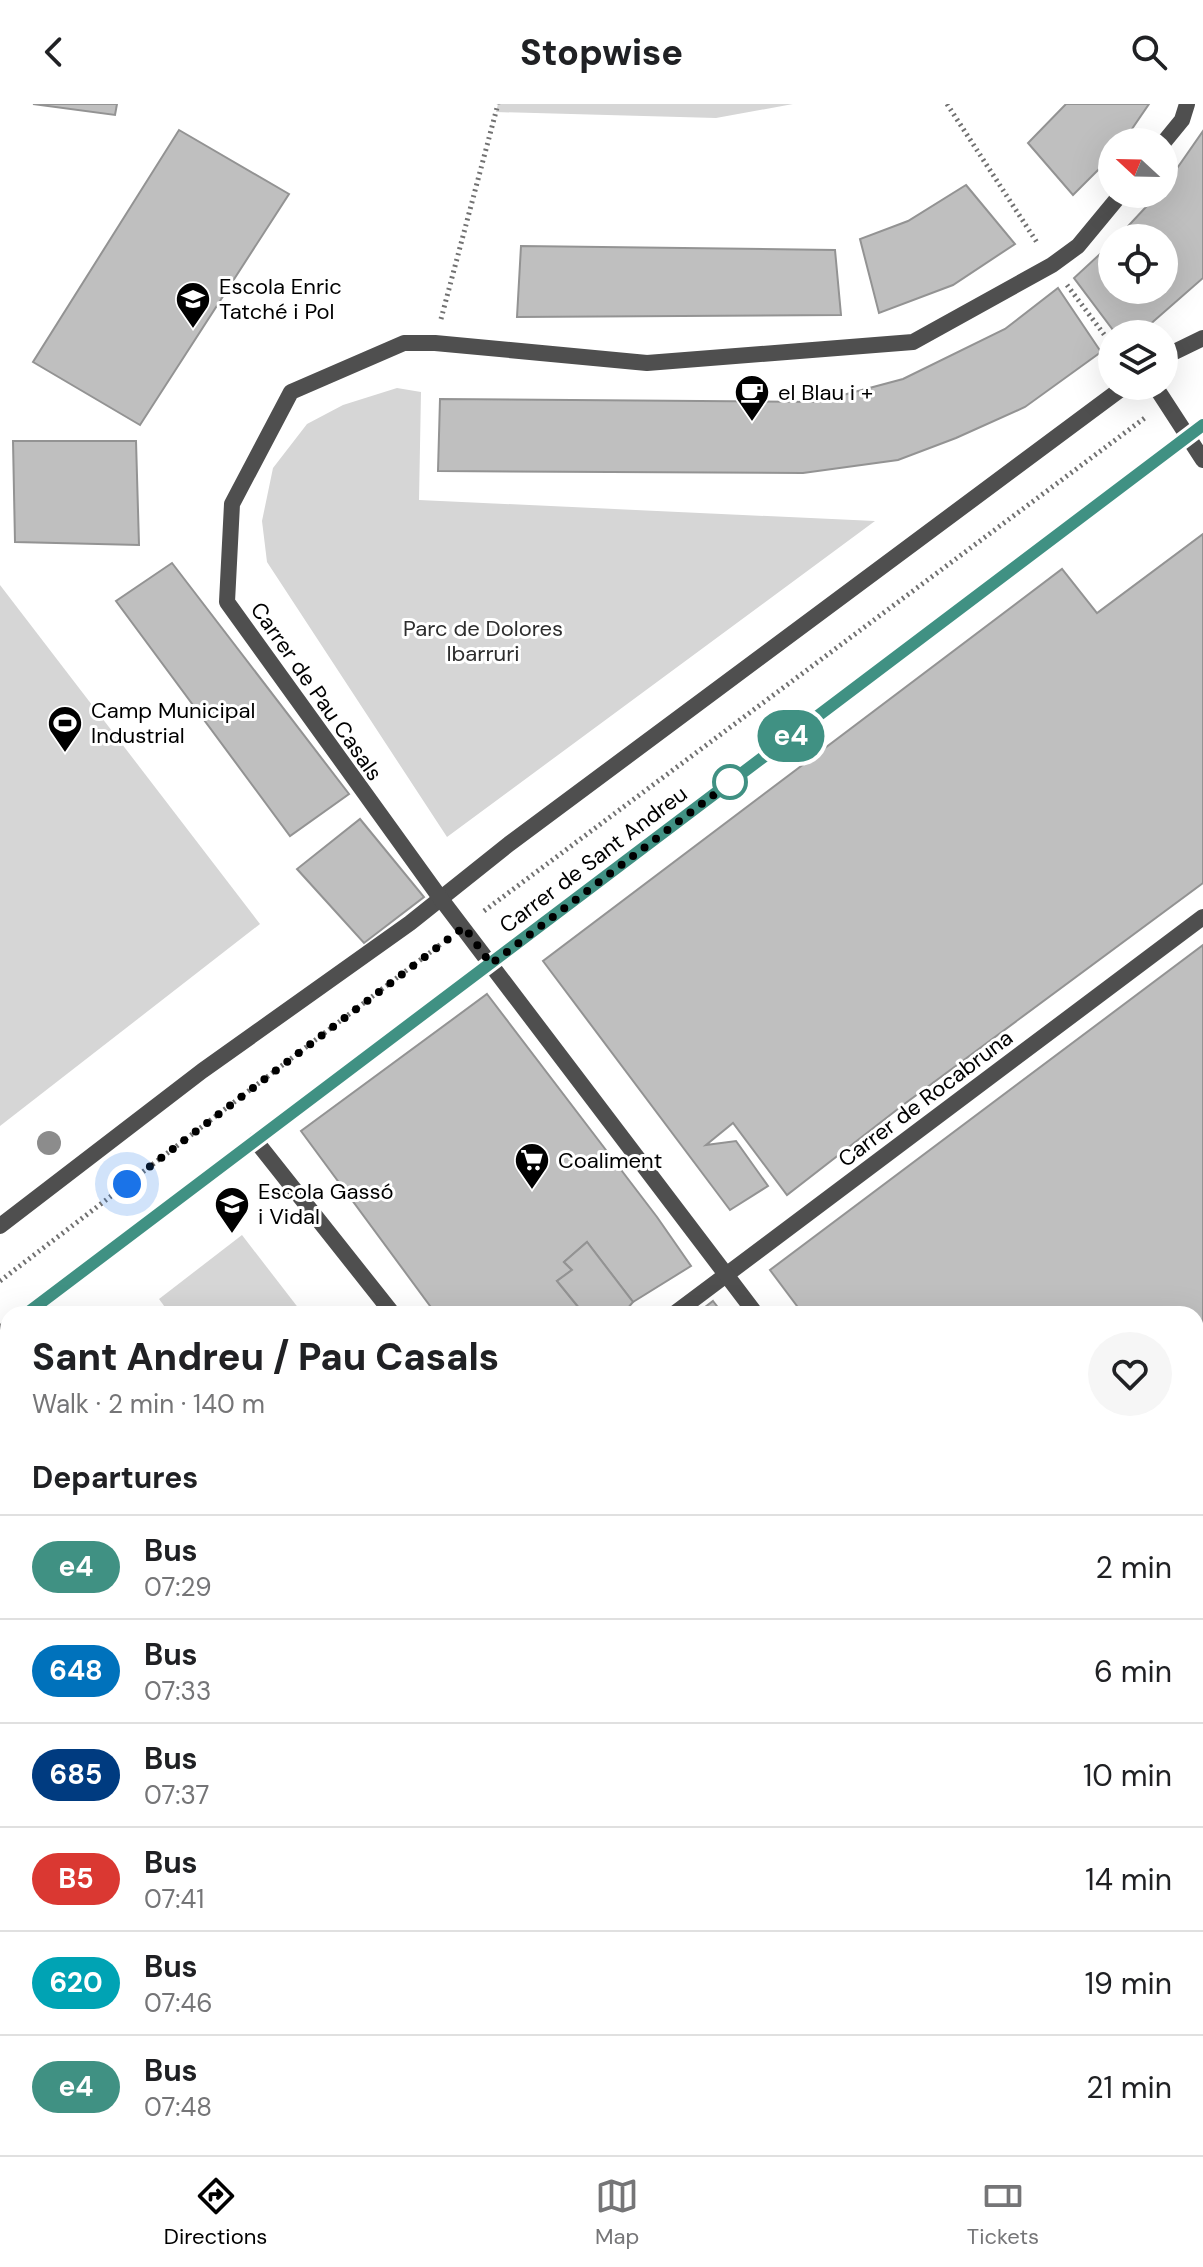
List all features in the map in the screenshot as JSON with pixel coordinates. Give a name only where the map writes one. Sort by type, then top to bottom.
[{"type":"street","points":[[1175,128],[1182,120],[1187,104]]},
{"type":"street","name":"Carrer de Pau Casals","points":[[750,1306],[441,899],[227,602],[232,504],[291,392],[404,343],[435,343],[647,363],[913,342],[1052,265],[1078,246],[1109,208]]},
{"type":"street","points":[[1178,350],[1203,338]]},
{"type":"street","points":[[0,1226],[202,1071],[441,899],[509,844],[1106,400]]},
{"type":"street","points":[[1163,400],[1203,460]]},
{"type":"street","name":"Carrer de Sant Andreu","points":[[37,1306],[1203,425]]},
{"type":"street","name":"Carrer de Rocabruna","points":[[685,1306],[1203,917]]},
{"type":"street","points":[[255,1140],[387,1306]]},
{"type":"path","points":[[435,343],[498,104]]},
{"type":"path","points":[[947,104],[1052,265],[1098,326]]},
{"type":"path","name":"Carrer de Sant Andreu","points":[[0,1281],[464,927],[1153,412]]},
{"type":"green space","points":[[498,104],[793,104],[716,118],[496,112]]},
{"type":"green space","name":"Parc de Dolores Ibarruri","points":[[397,388],[421,392],[419,500],[875,521],[447,837],[267,562],[262,521],[273,468],[307,424],[343,405]]},
{"type":"green space","name":"Camp Municipal Industrial","points":[[0,585],[260,924],[0,1126]]},
{"type":"green space","points":[[242,1235],[297,1306],[164,1306],[159,1299]]},
{"type":"building","points":[[33,104],[117,104],[115,115]]},
{"type":"building","points":[[1066,104],[1149,104],[1133,128],[1098,128],[1098,170],[1073,195],[1028,143]]},
{"type":"building","points":[[179,130],[289,194],[140,425],[33,362]]},
{"type":"building","points":[[1203,131],[1203,278],[1178,300],[1178,224],[1130,224],[1145,208],[1178,208],[1178,167]]},
{"type":"building","points":[[966,185],[1015,244],[953,285],[879,313],[860,239],[908,221]]},
{"type":"building","points":[[521,246],[835,250],[841,315],[517,317]]},
{"type":"building","points":[[1098,256],[1098,304],[1173,304],[1155,320],[1106,320],[1074,278]]},
{"type":"building","points":[[1058,288],[1098,348],[1098,354],[1025,407],[898,460],[803,473],[438,471],[440,399],[817,402],[903,379],[1005,329]]},
{"type":"building","points":[[13,441],[136,441],[139,545],[15,542]]},
{"type":"building","points":[[1203,534],[1203,883],[903,1105],[787,1195],[733,1123],[706,1145],[736,1141],[768,1186],[730,1210],[543,961],[1062,569],[1097,613]]},
{"type":"building","points":[[172,563],[349,794],[290,836],[116,601]]},
{"type":"building","points":[[360,819],[424,897],[364,943],[297,869]]},
{"type":"building","points":[[1203,945],[1203,1306],[797,1306],[770,1270]]},
{"type":"building","points":[[487,994],[691,1266],[633,1302],[587,1242],[564,1262],[572,1270],[557,1281],[577,1306],[430,1306],[301,1131]]},
{"type":"building","points":[[587,1242],[633,1302],[630,1306],[577,1306],[557,1281],[572,1270],[564,1262]]},
{"type":"bus line","name":"e4","points":[[37,1306],[1203,425]]},
{"type":"place","name":"Escola Enric Tatché i Pol","points":[[193,330]]},
{"type":"place","name":"el Blau i +","points":[[752,423]]},
{"type":"place","name":"Camp Municipal Industrial","points":[[65,754]]},
{"type":"place","name":"Coaliment","points":[[532,1191]]},
{"type":"place","name":"Escola Gassó i Vidal","points":[[232,1235]]},
{"type":"route","points":[[127,1184],[464,927],[491,964],[730,782]]}]
